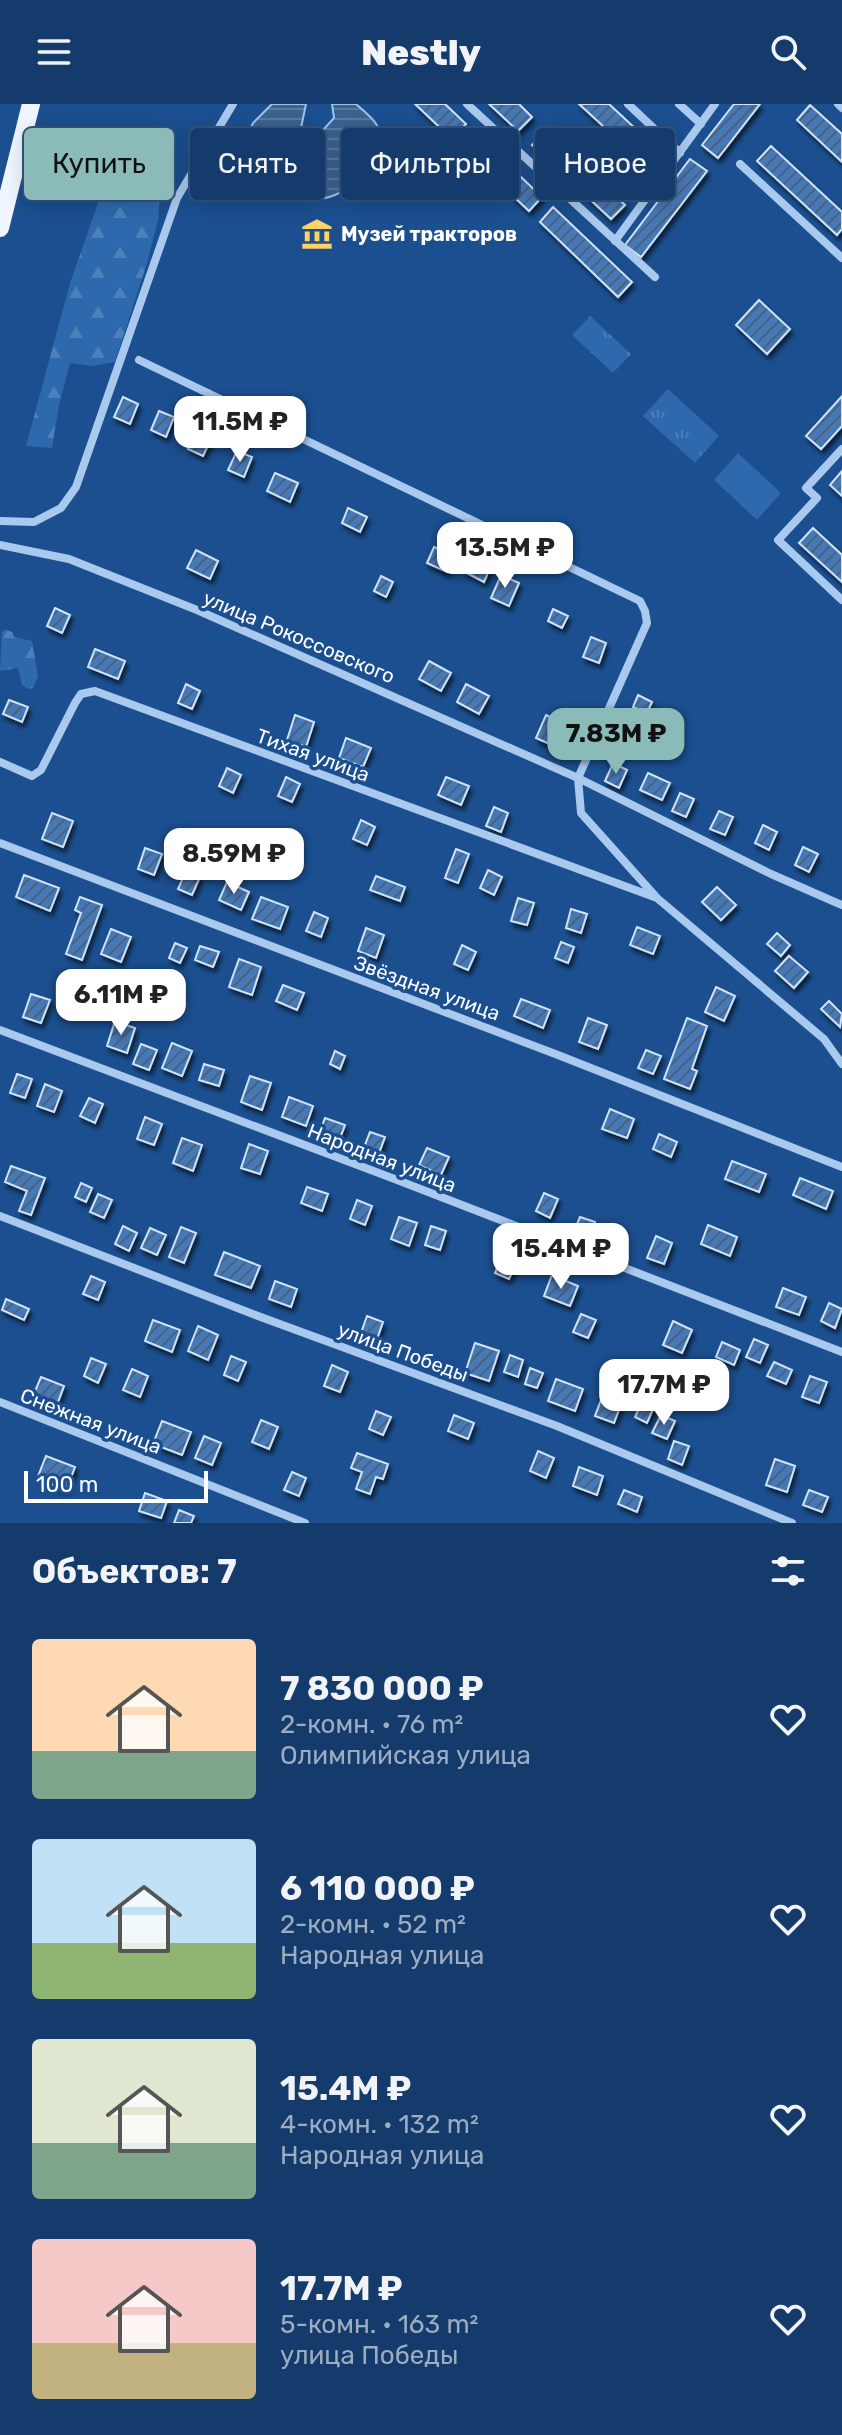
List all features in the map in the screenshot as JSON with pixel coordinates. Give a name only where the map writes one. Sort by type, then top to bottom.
[{"type":"main road","points":[[0,228],[31,104]]},
{"type":"street","points":[[0,521],[34,522],[61,508],[76,487],[177,198],[233,104]]},
{"type":"street","points":[[467,104],[655,277]]},
{"type":"street","points":[[628,104],[680,153]]},
{"type":"street","points":[[679,104],[701,124]]},
{"type":"street","points":[[615,241],[715,104]]},
{"type":"street","points":[[740,164],[842,258]]},
{"type":"street","points":[[139,360],[640,601],[647,623],[578,778],[581,813],[657,898],[824,1039],[842,1064]]},
{"type":"street","points":[[842,450],[806,488],[817,498],[778,540],[842,600]]},
{"type":"street","name":"улица Рокоссовского","points":[[0,545],[69,559],[197,610],[578,778],[771,874],[842,905]]},
{"type":"street","name":"Тихая улица","points":[[0,762],[32,776],[41,770],[81,694],[95,691],[657,898]]},
{"type":"street","name":"Звёздная улица","points":[[0,843],[558,1055],[842,1167]]},
{"type":"street","name":"Народная улица","points":[[0,1030],[842,1352]]},
{"type":"street","name":"улица Победы","points":[[0,1216],[258,1316],[557,1426],[792,1523]]},
{"type":"street","name":"Снежная улица","points":[[0,1402],[305,1523]]},
{"type":"green space","points":[[99,200],[160,200],[147,263],[115,362],[92,366],[70,363],[52,448],[26,446],[70,283]]},
{"type":"green space","points":[[590,316],[631,354],[613,373],[572,335]]},
{"type":"green space","points":[[668,389],[719,436],[695,463],[643,416]]},
{"type":"green space","points":[[738,453],[781,493],[757,520],[714,480]]},
{"type":"green space","points":[[7,630],[14,637],[32,641],[38,676],[33,688],[22,685],[18,668],[0,671],[2,631]]},
{"type":"shaded area","points":[[272,104],[306,104],[301,128],[251,128]]},
{"type":"shaded area","points":[[332,104],[356,104],[378,128],[341,128],[341,192],[325,198],[325,128],[334,118]]},
{"type":"building","points":[[415,104],[445,104],[466,124],[462,128],[440,128]]},
{"type":"building","points":[[489,104],[519,104],[532,117],[519,130]]},
{"type":"building","points":[[579,104],[609,104],[635,128],[605,128]]},
{"type":"building","points":[[734,104],[760,104],[718,158],[702,145]]},
{"type":"building","points":[[810,105],[842,134],[842,162],[797,120]]},
{"type":"building","points":[[771,146],[842,212],[842,229],[837,235],[757,161]]},
{"type":"building","points":[[690,159],[707,171],[641,257],[625,245],[659,200],[675,200],[675,179]]},
{"type":"building","points":[[519,175],[535,190],[535,200],[539,200],[529,211],[517,200]]},
{"type":"building","points":[[591,200],[620,200],[625,205],[611,219]]},
{"type":"building","points":[[553,207],[632,282],[618,297],[540,222]]},
{"type":"building","points":[[759,300],[790,329],[767,354],[736,325]]},
{"type":"building","points":[[842,396],[842,426],[821,449],[806,436]]},
{"type":"building","points":[[123,397],[138,404],[130,424],[114,417]]},
{"type":"building","points":[[159,411],[174,417],[166,437],[151,430]]},
{"type":"building","points":[[196,430],[212,437],[203,456],[188,449]]},
{"type":"building","points":[[237,451],[252,457],[244,477],[228,470]]},
{"type":"building","points":[[842,471],[842,496],[830,485]]},
{"type":"building","points":[[275,473],[298,483],[290,502],[267,491]]},
{"type":"building","points":[[348,508],[367,517],[360,532],[342,523]]},
{"type":"building","points":[[813,528],[842,555],[842,582],[799,543]]},
{"type":"building","points":[[434,547],[454,556],[447,572],[427,563]]},
{"type":"building","points":[[196,550],[218,561],[210,579],[187,568]]},
{"type":"building","points":[[472,557],[491,566],[484,582],[465,572]]},
{"type":"building","points":[[501,575],[519,583],[509,606],[491,598]]},
{"type":"building","points":[[381,576],[393,582],[386,597],[374,591]]},
{"type":"building","points":[[55,608],[70,615],[62,633],[47,626]]},
{"type":"building","points":[[553,609],[568,616],[562,628],[548,621]]},
{"type":"building","points":[[591,637],[606,643],[599,663],[583,657]]},
{"type":"building","points":[[95,649],[125,661],[118,679],[88,667]]},
{"type":"building","points":[[429,661],[451,673],[441,691],[419,679]]},
{"type":"building","points":[[186,684],[200,691],[192,709],[178,703]]},
{"type":"building","points":[[466,684],[489,696],[479,714],[457,702]]},
{"type":"building","points":[[638,695],[652,702],[647,713],[633,707]]},
{"type":"building","points":[[9,700],[28,707],[22,722],[3,714]]},
{"type":"building","points":[[295,715],[314,722],[306,747],[287,740]]},
{"type":"building","points":[[546,715],[564,724],[554,746],[536,738]]},
{"type":"building","points":[[346,738],[371,748],[363,767],[339,758]]},
{"type":"building","points":[[613,763],[627,770],[619,788],[605,781]]},
{"type":"building","points":[[227,768],[241,775],[233,793],[219,786]]},
{"type":"building","points":[[648,773],[670,783],[662,800],[640,790]]},
{"type":"building","points":[[286,777],[300,784],[292,802],[278,796]]},
{"type":"building","points":[[446,777],[469,786],[461,805],[438,795]]},
{"type":"building","points":[[680,793],[694,799],[686,817],[672,811]]},
{"type":"building","points":[[494,807],[508,813],[501,832],[486,826]]},
{"type":"building","points":[[719,811],[733,817],[725,835],[710,829]]},
{"type":"building","points":[[52,813],[73,821],[63,847],[42,839]]},
{"type":"building","points":[[361,820],[375,827],[367,845],[353,839]]},
{"type":"building","points":[[763,825],[777,832],[769,850],[755,843]]},
{"type":"building","points":[[803,847],[818,854],[809,872],[795,865]]},
{"type":"building","points":[[145,848],[162,854],[154,875],[138,869]]},
{"type":"building","points":[[456,849],[469,854],[458,883],[445,878]]},
{"type":"building","points":[[488,870],[502,877],[494,895],[480,888]]},
{"type":"building","points":[[186,871],[200,877],[192,895],[178,889]]},
{"type":"building","points":[[24,875],[59,888],[50,911],[16,897]]},
{"type":"building","points":[[376,876],[405,887],[400,901],[370,890]]},
{"type":"building","points":[[227,882],[249,892],[241,910],[219,900]]},
{"type":"building","points":[[717,887],[736,905],[721,920],[702,902]]},
{"type":"building","points":[[80,897],[102,905],[82,960],[66,954],[81,913],[75,910]]},
{"type":"building","points":[[261,897],[288,907],[280,929],[252,919]]},
{"type":"building","points":[[518,898],[534,903],[527,925],[511,921]]},
{"type":"building","points":[[571,909],[587,914],[581,933],[566,928]]},
{"type":"building","points":[[314,912],[328,918],[321,937],[306,931]]},
{"type":"building","points":[[637,927],[660,936],[653,954],[630,945]]},
{"type":"building","points":[[366,928],[384,935],[376,958],[358,951]]},
{"type":"building","points":[[111,929],[131,937],[121,962],[101,954]]},
{"type":"building","points":[[777,933],[790,945],[781,956],[767,944]]},
{"type":"building","points":[[561,942],[574,947],[568,963],[555,958]]},
{"type":"building","points":[[175,943],[187,948],[180,963],[169,958]]},
{"type":"building","points":[[462,945],[476,952],[468,970],[454,964]]},
{"type":"building","points":[[200,946],[219,952],[213,967],[195,960]]},
{"type":"building","points":[[789,956],[808,972],[794,988],[775,971]]},
{"type":"building","points":[[239,959],[261,967],[252,995],[229,987]]},
{"type":"building","points":[[283,985],[304,993],[297,1010],[276,1001]]},
{"type":"building","points":[[716,987],[735,996],[724,1021],[705,1012]]},
{"type":"building","points":[[31,994],[50,1000],[41,1023],[23,1017]]},
{"type":"building","points":[[521,999],[550,1010],[543,1028],[514,1016]]},
{"type":"building","points":[[829,1001],[842,1014],[840,1027],[821,1009]]},
{"type":"building","points":[[588,1018],[607,1025],[598,1049],[579,1042]]},
{"type":"building","points":[[687,1018],[707,1026],[692,1069],[697,1071],[690,1089],[664,1079]]},
{"type":"building","points":[[115,1021],[135,1028],[127,1053],[107,1046]]},
{"type":"building","points":[[172,1043],[192,1051],[182,1076],[162,1068]]},
{"type":"building","points":[[141,1044],[157,1050],[149,1070],[133,1064]]},
{"type":"building","points":[[646,1050],[661,1056],[653,1074],[638,1068]]},
{"type":"building","points":[[335,1051],[345,1056],[340,1069],[330,1064]]},
{"type":"building","points":[[204,1064],[224,1070],[219,1086],[199,1080]]},
{"type":"building","points":[[17,1074],[32,1079],[25,1098],[10,1093]]},
{"type":"building","points":[[250,1076],[271,1083],[262,1110],[241,1102]]},
{"type":"building","points":[[45,1084],[62,1091],[54,1112],[37,1106]]},
{"type":"building","points":[[289,1097],[313,1106],[306,1126],[282,1117]]},
{"type":"building","points":[[89,1098],[103,1104],[95,1123],[80,1116]]},
{"type":"building","points":[[610,1109],[634,1119],[627,1138],[602,1129]]},
{"type":"building","points":[[145,1117],[162,1124],[154,1145],[137,1139]]},
{"type":"building","points":[[325,1118],[345,1125],[339,1141],[319,1134]]},
{"type":"building","points":[[370,1132],[385,1137],[378,1156],[363,1150]]},
{"type":"building","points":[[659,1134],[677,1142],[671,1157],[653,1149]]},
{"type":"building","points":[[182,1138],[202,1145],[193,1171],[173,1163]]},
{"type":"building","points":[[249,1144],[268,1151],[260,1174],[241,1168]]},
{"type":"building","points":[[427,1148],[449,1157],[441,1175],[419,1165]]},
{"type":"building","points":[[732,1161],[766,1174],[759,1192],[725,1179]]},
{"type":"building","points":[[11,1166],[45,1178],[31,1215],[19,1211],[27,1191],[5,1182]]},
{"type":"building","points":[[800,1178],[833,1191],[826,1209],[793,1195]]},
{"type":"building","points":[[81,1183],[92,1188],[86,1202],[75,1197]]},
{"type":"building","points":[[307,1187],[328,1194],[322,1211],[301,1203]]},
{"type":"building","points":[[544,1193],[558,1199],[550,1218],[536,1211]]},
{"type":"building","points":[[98,1194],[112,1200],[104,1218],[90,1212]]},
{"type":"building","points":[[357,1200],[372,1206],[365,1225],[350,1219]]},
{"type":"building","points":[[399,1217],[417,1223],[409,1246],[391,1239]]},
{"type":"building","points":[[580,1217],[595,1222],[591,1235],[575,1229]]},
{"type":"building","points":[[708,1225],[737,1237],[730,1256],[701,1244]]},
{"type":"building","points":[[123,1226],[137,1233],[129,1251],[115,1244]]},
{"type":"building","points":[[431,1226],[446,1231],[440,1250],[425,1245]]},
{"type":"building","points":[[181,1227],[196,1233],[184,1263],[169,1257]]},
{"type":"building","points":[[150,1228],[166,1235],[157,1255],[141,1248]]},
{"type":"building","points":[[656,1236],[672,1243],[664,1264],[647,1258]]},
{"type":"building","points":[[224,1252],[260,1266],[251,1288],[215,1275]]},
{"type":"building","points":[[503,1254],[517,1261],[509,1279],[495,1273]]},
{"type":"building","points":[[552,1275],[578,1286],[570,1306],[544,1296]]},
{"type":"building","points":[[91,1276],[105,1282],[98,1300],[83,1294]]},
{"type":"building","points":[[275,1281],[297,1289],[291,1307],[269,1299]]},
{"type":"building","points":[[783,1288],[806,1297],[799,1315],[776,1307]]},
{"type":"building","points":[[6,1299],[29,1309],[24,1320],[2,1310]]},
{"type":"building","points":[[829,1303],[842,1309],[835,1328],[821,1321]]},
{"type":"building","points":[[581,1314],[596,1320],[588,1338],[573,1332]]},
{"type":"building","points":[[367,1316],[383,1322],[376,1342],[360,1336]]},
{"type":"building","points":[[153,1320],[180,1330],[172,1352],[145,1341]]},
{"type":"building","points":[[673,1321],[692,1330],[682,1353],[663,1345]]},
{"type":"building","points":[[198,1326],[218,1335],[208,1360],[188,1351]]},
{"type":"building","points":[[754,1339],[768,1345],[760,1363],[746,1357]]},
{"type":"building","points":[[722,1342],[740,1350],[734,1365],[716,1357]]},
{"type":"building","points":[[475,1343],[499,1351],[489,1381],[465,1373]]},
{"type":"building","points":[[510,1355],[523,1360],[518,1377],[504,1372]]},
{"type":"building","points":[[231,1356],[246,1362],[238,1381],[224,1375]]},
{"type":"building","points":[[91,1358],[106,1364],[98,1383],[84,1376]]},
{"type":"building","points":[[774,1362],[792,1370],[786,1384],[767,1376]]},
{"type":"building","points":[[332,1365],[348,1372],[340,1392],[324,1386]]},
{"type":"building","points":[[530,1368],[543,1373],[537,1388],[525,1384]]},
{"type":"building","points":[[132,1369],[148,1376],[140,1397],[123,1390]]},
{"type":"building","points":[[810,1376],[827,1382],[819,1403],[802,1397]]},
{"type":"building","points":[[41,1377],[64,1386],[57,1405],[33,1396]]},
{"type":"building","points":[[556,1379],[583,1389],[575,1411],[548,1401]]},
{"type":"building","points":[[604,1392],[623,1399],[614,1423],[595,1416]]},
{"type":"building","points":[[642,1402],[654,1407],[647,1423],[635,1417]]},
{"type":"building","points":[[376,1411],[391,1417],[383,1435],[369,1429]]},
{"type":"building","points":[[454,1415],[474,1423],[468,1439],[448,1431]]},
{"type":"building","points":[[661,1415],[675,1421],[667,1439],[652,1433]]},
{"type":"building","points":[[261,1420],[278,1427],[269,1449],[252,1442]]},
{"type":"building","points":[[162,1421],[191,1432],[182,1455],[153,1444]]},
{"type":"building","points":[[204,1436],[221,1443],[212,1465],[195,1458]]},
{"type":"building","points":[[674,1441],[689,1446],[682,1465],[668,1459]]},
{"type":"building","points":[[538,1451],[554,1458],[546,1478],[530,1471]]},
{"type":"building","points":[[357,1453],[388,1464],[383,1479],[376,1477],[370,1494],[356,1489],[362,1472],[351,1468]]},
{"type":"building","points":[[46,1456],[75,1467],[66,1490],[37,1479]]},
{"type":"building","points":[[775,1459],[795,1466],[787,1492],[766,1485]]},
{"type":"building","points":[[579,1467],[603,1476],[597,1495],[573,1486]]},
{"type":"building","points":[[292,1472],[306,1478],[299,1496],[284,1490]]},
{"type":"building","points":[[624,1490],[642,1497],[637,1512],[618,1504]]},
{"type":"building","points":[[809,1490],[828,1497],[822,1512],[803,1505]]},
{"type":"building","points":[[145,1493],[167,1501],[161,1518],[139,1511]]},
{"type":"building","points":[[179,1510],[194,1516],[191,1523],[174,1523]]},
{"type":"place","name":"Музей тракторов","points":[[317,234]]}]
